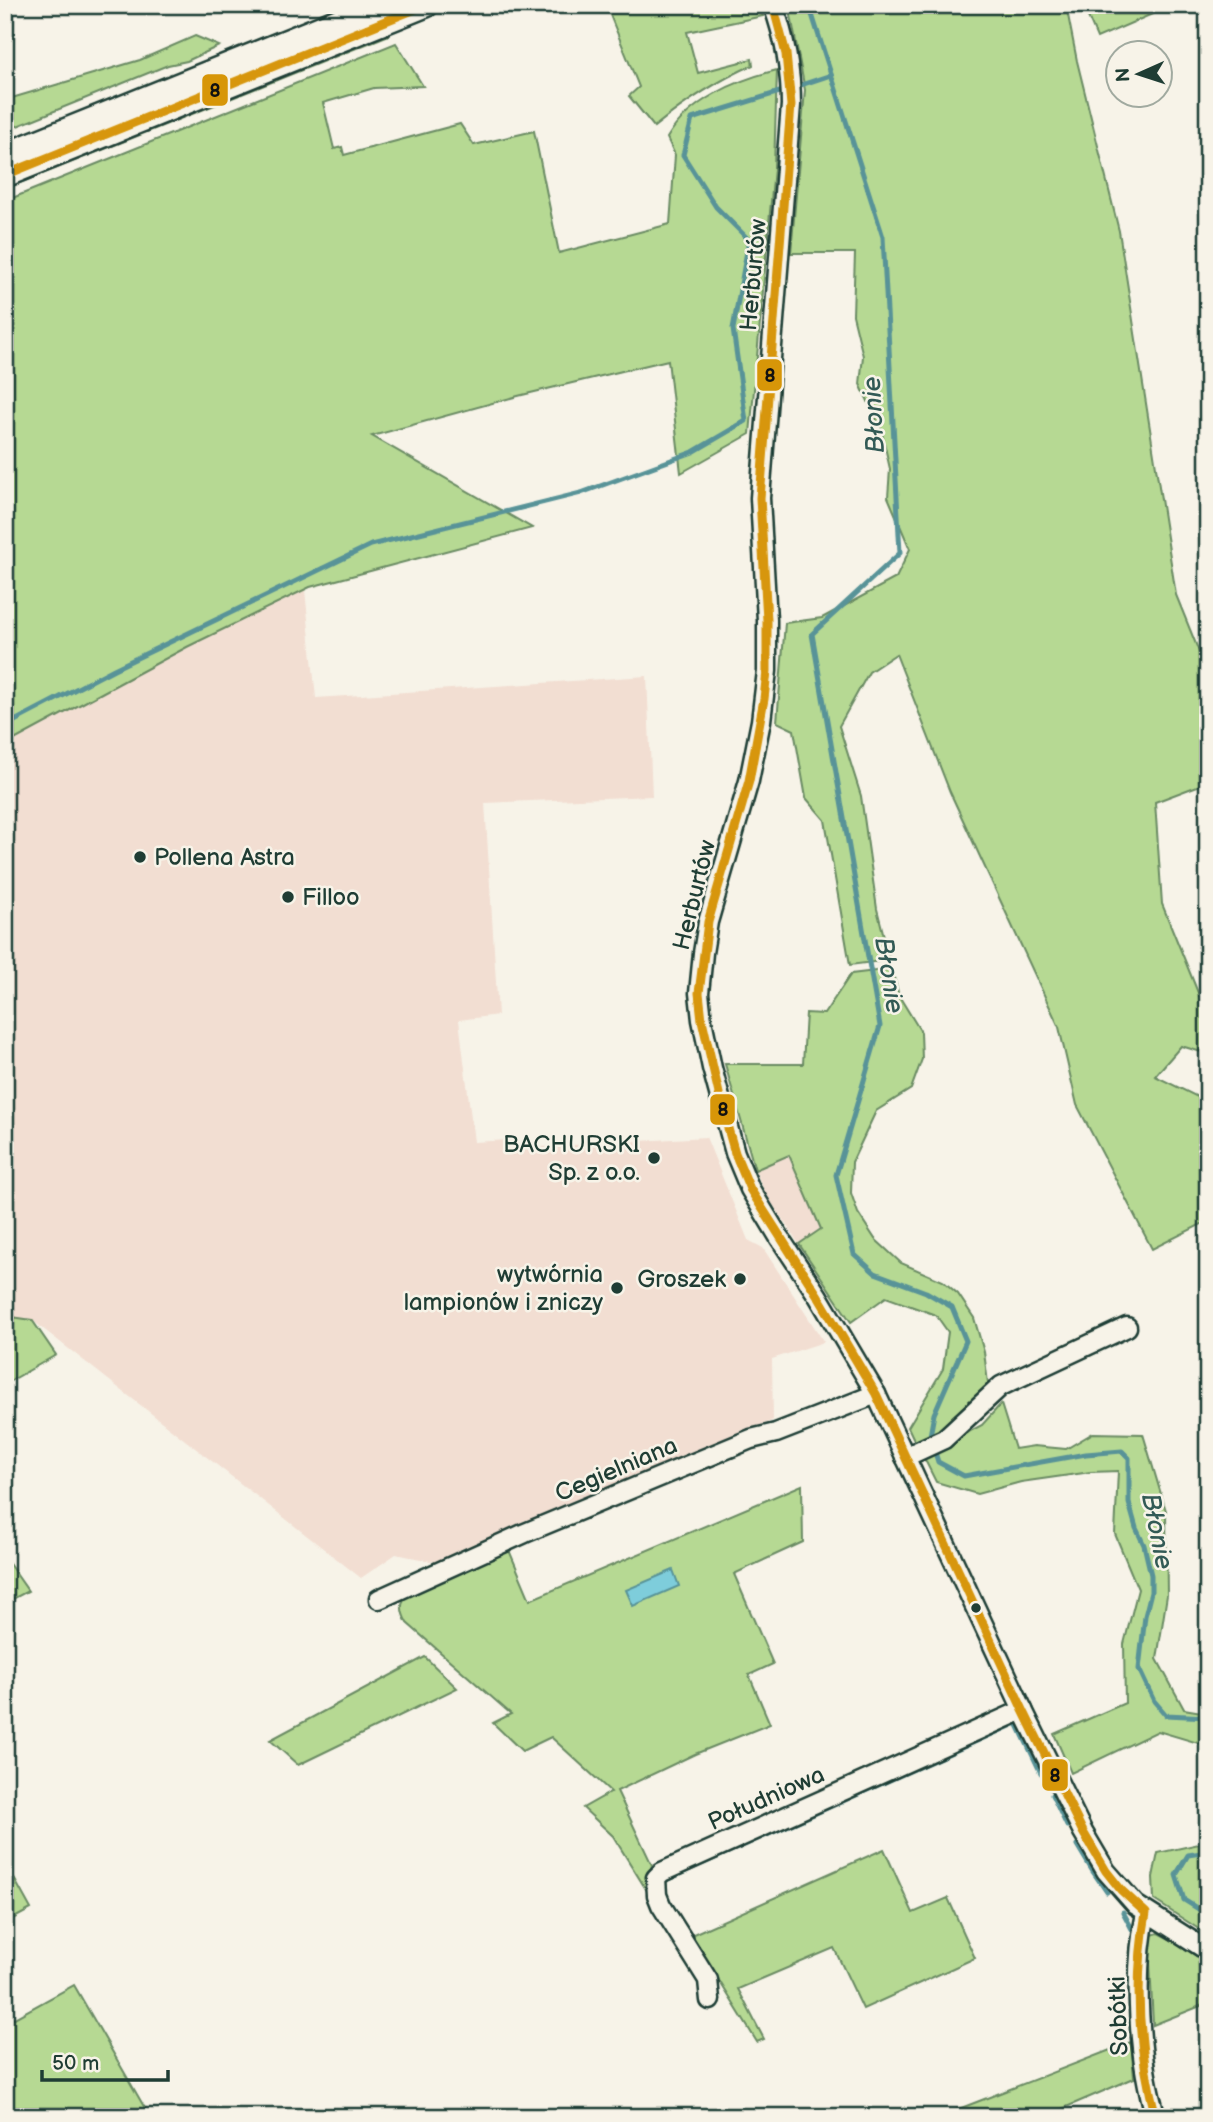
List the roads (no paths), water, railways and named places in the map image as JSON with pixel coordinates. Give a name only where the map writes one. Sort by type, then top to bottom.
[{"type":"main road","points":[[5,155],[377,5]]},
{"type":"main road","points":[[5,175],[426,5]]},
{"type":"street","name":"Herburtów","points":[[773,5],[788,59],[791,105],[760,499],[767,671],[749,781],[708,922],[699,993],[717,1090],[735,1153],[750,1189],[818,1296],[911,1454],[1023,1710],[1083,1832],[1106,1871],[1121,1890],[1146,1913],[1208,1951]]},
{"type":"street","points":[[911,1454],[944,1439],[1001,1386],[1127,1327]]},
{"type":"street","name":"Cegielniana","points":[[379,1599],[525,1533],[751,1438],[776,1433],[876,1394]]},
{"type":"street","name":"Południowa","points":[[710,2000],[708,1980],[657,1895],[656,1878],[662,1871],[1023,1710]]},
{"type":"street","name":"Sobótki","points":[[1146,1913],[1141,1940],[1142,2039],[1146,2077],[1156,2117]]},
{"type":"water","points":[[673,1570],[679,1586],[633,1606],[626,1590]]},
{"type":"waterway","name":"Błonie","points":[[809,5],[883,237],[900,553],[812,634],[880,1026],[836,1175],[854,1254],[875,1273],[926,1292],[952,1307],[966,1341],[934,1414],[930,1436],[938,1462],[964,1476],[1086,1454],[1122,1451],[1129,1458],[1129,1503],[1151,1575],[1151,1592],[1145,1616],[1139,1669],[1154,1701],[1166,1715],[1208,1717]]},
{"type":"waterway","points":[[795,87],[831,75]]},
{"type":"waterway","points":[[5,726],[114,669],[371,545],[581,493],[693,452],[746,421],[733,329],[749,240],[716,207],[683,155],[692,119],[786,90]]},
{"type":"waterway","points":[[666,1880],[1017,1723],[1041,1773]]},
{"type":"waterway","points":[[1052,1795],[1067,1826]]},
{"type":"waterway","points":[[1077,1845],[1107,1892]]},
{"type":"waterway","name":"Błonie","points":[[1208,1852],[1188,1855],[1176,1875],[1184,1900],[1208,1915]]},
{"type":"waterway","points":[[1123,1912],[1132,1929]]},
{"type":"place","name":"Pollena Astra","points":[[140,857]]},
{"type":"place","name":"Filloo","points":[[288,897]]},
{"type":"place","name":"BACHURSKI Sp. z o.o.","points":[[654,1158]]},
{"type":"place","name":"Groszek","points":[[740,1279]]},
{"type":"place","name":"wytwórnia lampionów i zniczy","points":[[617,1288]]}]
